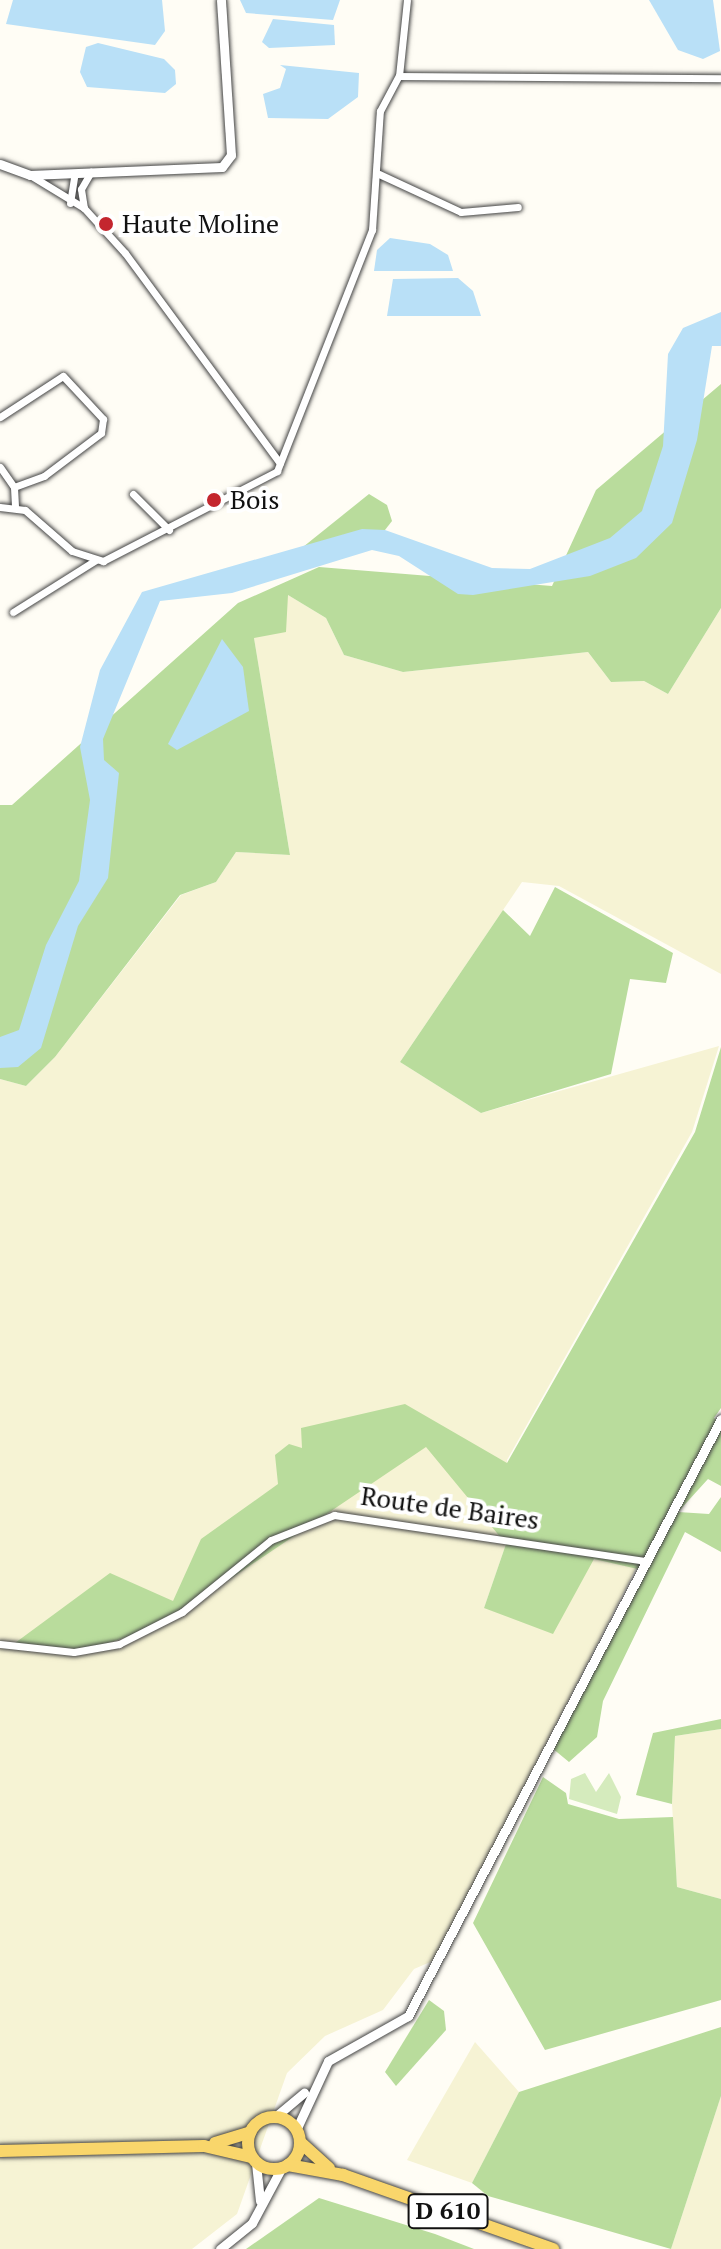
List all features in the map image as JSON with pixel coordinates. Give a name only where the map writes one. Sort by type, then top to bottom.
[{"type":"main road","points":[[0,2151],[204,2146],[250,2132],[275,2117],[298,2136],[284,2167],[204,2146]]},
{"type":"main road","points":[[250,2132],[254,2160]]},
{"type":"main road","name":"D 610","points":[[298,2136],[343,2175]]},
{"type":"main road","name":"D 610","points":[[284,2167],[343,2175],[553,2249]]},
{"type":"street","points":[[30,175],[207,170],[231,155],[221,0]]},
{"type":"street","points":[[13,612],[96,560],[119,557],[269,480],[280,463],[372,230],[379,174],[380,111],[399,76],[407,0]]},
{"type":"street","points":[[399,76],[721,78]]},
{"type":"street","points":[[0,164],[30,175],[70,203],[84,208],[155,290],[280,463]]},
{"type":"street","points":[[84,208],[81,189],[91,172]]},
{"type":"street","points":[[70,203],[75,173]]},
{"type":"street","points":[[379,174],[461,212],[518,207]]},
{"type":"street","points":[[0,417],[63,376],[103,419],[101,433],[44,476],[14,487]]},
{"type":"street","points":[[0,467],[14,487],[15,506]]},
{"type":"street","points":[[133,494],[169,530]]},
{"type":"street","points":[[0,507],[15,506],[72,551],[96,560]]},
{"type":"street","points":[[275,2117],[309,2088],[333,2056],[408,2016],[721,1419]]},
{"type":"street","name":"Route de Baires","points":[[0,1644],[74,1652],[119,1644],[182,1612],[271,1540],[334,1515],[645,1561]]},
{"type":"street","points":[[298,2136],[309,2088]]},
{"type":"street","points":[[254,2160],[259,2208]]},
{"type":"street","points":[[220,2249],[259,2208],[284,2167]]},
{"type":"shaded area","points":[[288,595],[326,618],[344,655],[403,672],[588,652],[611,682],[644,681],[668,694],[721,608],[721,974],[559,886],[522,882],[400,1062],[481,1113],[719,1046],[692,1132],[507,1460],[506,1544],[484,1608],[595,1559],[636,1568],[435,1960],[414,1969],[383,2010],[325,2036],[287,2073],[237,2214],[192,2249],[0,2249],[0,1079],[26,1086],[55,1057],[181,895],[216,882],[236,852],[290,855],[254,638]]},
{"type":"shaded area","points":[[721,1729],[721,1899],[677,1887],[672,1804],[675,1736]]},
{"type":"shaded area","points":[[475,2042],[519,2092],[472,2183],[407,2160]]},
{"type":"shaded area","points":[[721,2096],[721,2249],[671,2249]]},
{"type":"green space","points":[[721,384],[721,608],[668,694],[644,681],[611,682],[588,652],[403,672],[344,655],[326,618],[288,595],[286,632],[254,638],[290,855],[236,852],[216,882],[180,895],[55,1057],[26,1086],[0,1079],[0,805],[12,805],[238,603],[319,567],[552,586],[596,490]]},
{"type":"green space","points":[[369,494],[387,505],[392,521],[385,530],[303,547]]},
{"type":"green space","points":[[555,887],[673,953],[666,983],[630,979],[611,1074],[481,1113],[400,1062],[503,910],[530,936]]},
{"type":"green space","points":[[721,1047],[721,1408],[714,1418],[721,1423],[721,1486],[708,1479],[678,1512],[709,1514],[721,1497],[721,1552],[685,1532],[603,1701],[597,1737],[569,1762],[552,1748],[642,1570],[594,1559],[553,1634],[484,1608],[506,1544],[426,1447],[162,1625],[85,1651],[15,1643],[110,1573],[173,1601],[201,1539],[278,1484],[275,1455],[289,1444],[302,1448],[301,1428],[405,1404],[507,1463],[695,1132]]},
{"type":"green space","points":[[721,1719],[721,1729],[675,1736],[672,1804],[636,1795],[653,1733]]},
{"type":"green space","points":[[585,1773],[596,1792],[609,1773],[621,1797],[617,1814],[569,1799],[571,1779]]},
{"type":"green space","points":[[543,1777],[566,1793],[568,1804],[619,1819],[673,1817],[677,1887],[721,1899],[721,2000],[545,2050],[473,1923]]},
{"type":"green space","points":[[429,2000],[444,2011],[446,2030],[396,2086],[385,2072]]},
{"type":"green space","points":[[721,2027],[721,2096],[671,2249],[488,2196],[472,2183],[519,2092]]},
{"type":"green space","points":[[319,2198],[435,2234],[474,2249],[246,2249]]},
{"type":"water","points":[[13,0],[162,0],[165,31],[155,45],[6,24]]},
{"type":"water","points":[[240,0],[340,0],[333,20],[246,13]]},
{"type":"water","points":[[649,0],[713,0],[720,51],[703,59],[678,50]]},
{"type":"water","points":[[273,19],[334,25],[335,45],[269,48],[262,42]]},
{"type":"water","points":[[98,43],[164,59],[175,70],[176,84],[165,93],[87,87],[80,72],[86,47]]},
{"type":"water","points":[[280,65],[359,73],[358,97],[328,119],[268,118],[263,94],[280,88],[286,69]]},
{"type":"water","points":[[390,238],[430,244],[448,255],[453,271],[374,271],[377,250]]},
{"type":"water","points":[[458,278],[473,291],[481,316],[387,316],[393,279]]},
{"type":"water","points":[[721,312],[721,346],[712,346],[697,440],[672,523],[636,558],[590,576],[473,595],[458,594],[399,556],[372,550],[232,593],[160,601],[103,739],[104,760],[119,773],[108,878],[78,926],[41,1048],[18,1067],[0,1068],[0,1037],[19,1030],[46,945],[79,881],[90,800],[80,747],[100,670],[142,592],[362,529],[385,530],[492,568],[530,569],[610,538],[642,511],[663,446],[668,354],[683,328]]},
{"type":"water","points":[[222,639],[243,667],[249,711],[177,750],[168,744]]},
{"type":"place","name":"Haute Moline","points":[[106,224]]},
{"type":"place","name":"Bois","points":[[214,500]]}]
